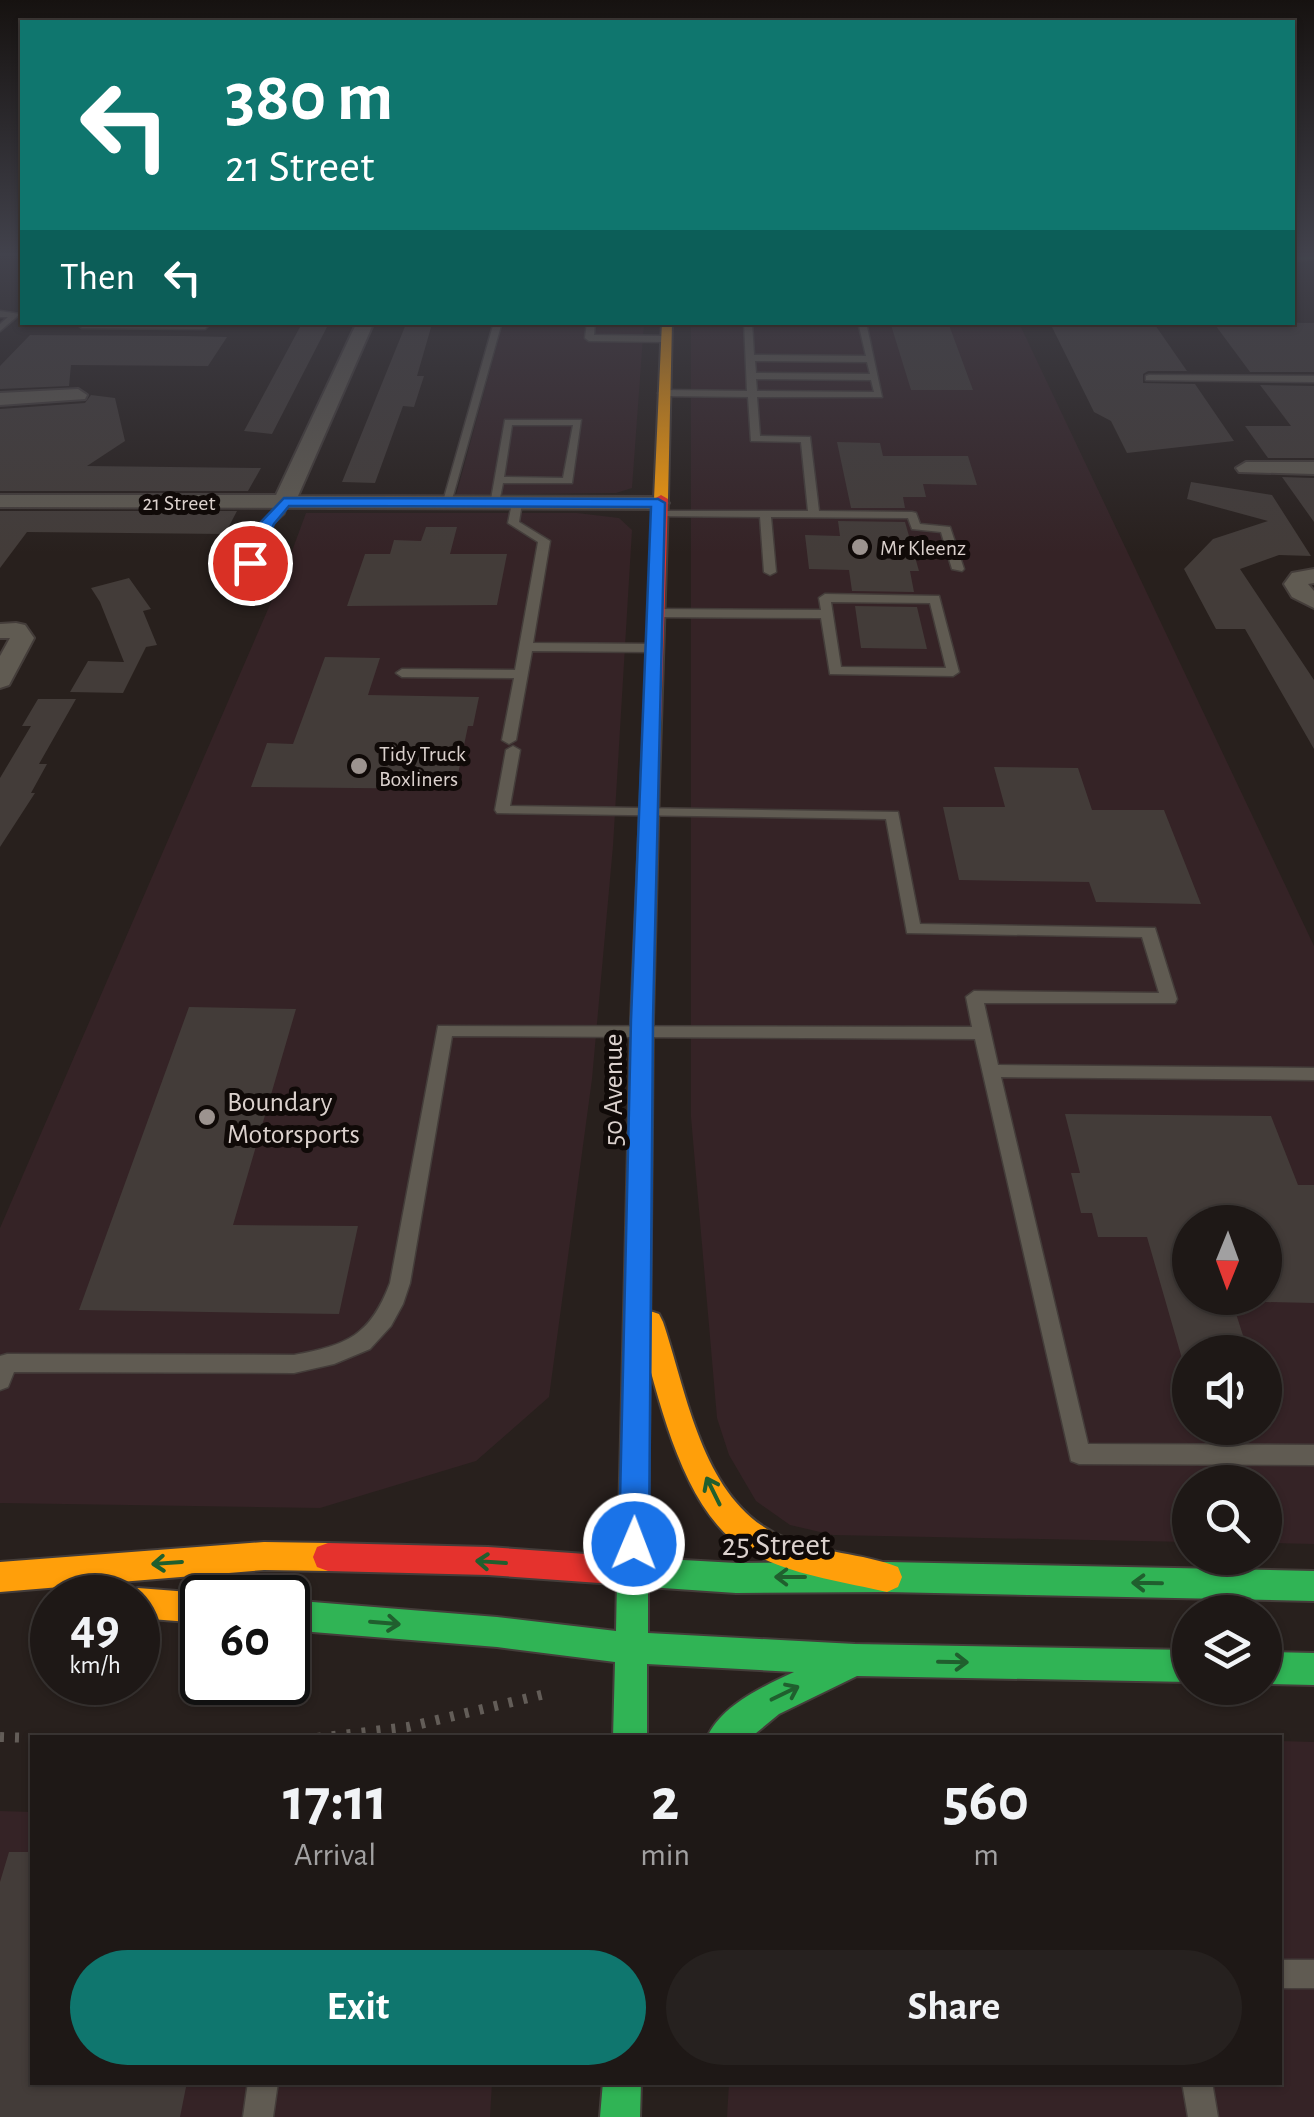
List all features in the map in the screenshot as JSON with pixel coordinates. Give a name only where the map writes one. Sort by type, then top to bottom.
[{"type":"main road","name":"50 Avenue","points":[[630,1735],[642,1031],[665,355]]},
{"type":"main road","points":[[640,1296],[714,1499],[742,1530],[787,1552],[888,1577]]},
{"type":"main road","name":"25 Street","points":[[0,1576],[264,1556],[488,1562],[633,1574],[1314,1586]]},
{"type":"main road","points":[[0,1587],[30,1591]]},
{"type":"main road","points":[[310,1617],[631,1648],[855,1660],[1172,1666]]},
{"type":"main road","points":[[728,1735],[767,1702],[855,1660]]},
{"type":"main road","points":[[1282,1668],[1314,1669]]},
{"type":"main road","points":[[620,2117],[622,2085]]},
{"type":"street","points":[[284,502],[351,355]]},
{"type":"street","points":[[0,400],[78,395]]},
{"type":"street","points":[[1246,468],[1314,468]]},
{"type":"street","name":"21 Street","points":[[0,500],[446,503],[496,492],[517,503],[658,508]]},
{"type":"street","points":[[1314,576],[1300,578],[1296,584],[1300,592],[1314,601]]},
{"type":"street","points":[[0,680],[22,638],[8,631]]},
{"type":"lane","points":[[446,503],[489,355]]},
{"type":"lane","points":[[750,355],[755,439],[806,439],[814,514]]},
{"type":"lane","points":[[664,394],[879,395],[869,355]]},
{"type":"lane","points":[[750,358],[870,359]]},
{"type":"lane","points":[[751,376],[874,376]]},
{"type":"lane","points":[[1150,378],[1314,379]]},
{"type":"lane","points":[[508,422],[578,422],[568,481],[496,492],[508,422]]},
{"type":"lane","points":[[250,563],[268,522],[280,512],[284,502]]},
{"type":"lane","points":[[517,503],[513,522],[544,541],[502,810],[893,814],[912,929],[1148,932],[1169,999],[974,997],[1079,1454],[1314,1455]]},
{"type":"lane","points":[[658,508],[765,514],[912,515],[916,527],[946,529],[958,569]]},
{"type":"lane","points":[[765,514],[770,572]]},
{"type":"lane","points":[[825,598],[936,599],[953,672],[834,671],[827,614],[825,598]]},
{"type":"lane","points":[[655,613],[827,614]]},
{"type":"lane","points":[[526,647],[654,648]]},
{"type":"lane","points":[[402,673],[521,674]]},
{"type":"lane","points":[[0,1381],[7,1363],[294,1364],[335,1356],[367,1341],[390,1316],[400,1283],[444,1030],[982,1032]]},
{"type":"lane","points":[[991,1071],[1314,1074]]},
{"type":"lane","points":[[1282,1974],[1314,1974]]},
{"type":"lane","points":[[258,2117],[263,2085]]},
{"type":"lane","points":[[1198,2085],[1203,2117]]},
{"type":"path","points":[[340,1735],[408,1726],[549,1693]]},
{"type":"path","points":[[0,1738],[30,1738]]},
{"type":"shaded area","points":[[494,355],[642,355],[632,488],[616,493],[456,495]]},
{"type":"shaded area","points":[[691,355],[1034,355],[1314,946],[1314,1544],[1282,1543],[1282,1465],[1172,1465],[1172,1542],[833,1535],[790,1525],[756,1501],[729,1455],[717,1418],[691,1117]]},
{"type":"shaded area","points":[[306,513],[577,513],[619,518],[632,530],[613,846],[592,1079],[549,1397],[476,1461],[320,1508],[0,1503],[0,1228],[285,570]]},
{"type":"shaded area","points":[[1282,1741],[1314,1742],[1314,2117],[727,2117],[729,2085],[1282,2085]]},
{"type":"shaded area","points":[[0,1811],[30,1812],[30,2085],[492,2085],[490,2117],[0,2117]]},
{"type":"building","points":[[11,355],[215,355],[208,366],[71,365],[69,386],[0,389],[0,366]]},
{"type":"building","points":[[285,355],[313,355],[272,434],[244,431]]},
{"type":"building","points":[[394,355],[423,355],[417,376],[424,376],[414,407],[403,406],[375,483],[342,482]]},
{"type":"building","points":[[900,355],[960,355],[973,390],[911,390]]},
{"type":"building","points":[[1066,355],[1176,355],[1187,371],[1148,371],[1143,374],[1143,383],[1195,384],[1234,441],[1127,453],[1111,421],[1094,412]]},
{"type":"building","points":[[1237,355],[1314,355],[1314,372],[1250,372]]},
{"type":"building","points":[[1260,385],[1314,386],[1314,458],[1268,458],[1245,426],[1291,426]]},
{"type":"building","points":[[91,395],[115,398],[125,441],[87,466],[261,468],[248,491],[0,491],[0,409],[85,403]]},
{"type":"building","points":[[837,442],[880,443],[883,456],[968,456],[977,485],[923,484],[926,497],[903,497],[905,508],[851,508]]},
{"type":"building","points":[[1282,477],[1314,478],[1314,522]]},
{"type":"building","points":[[1191,482],[1272,495],[1311,556],[1279,555],[1240,569],[1314,680],[1314,749],[1245,629],[1216,629],[1184,569],[1213,539],[1268,521],[1187,499]]},
{"type":"building","points":[[0,511],[237,511],[225,534],[27,532],[0,568]]},
{"type":"building","name":"Mr Kleenz","points":[[838,521],[905,522],[919,571],[910,571],[914,592],[852,591],[849,570],[809,569],[805,535],[840,536]]},
{"type":"building","points":[[426,527],[457,527],[450,554],[507,554],[497,605],[347,606],[365,554],[390,554],[394,540],[421,541]]},
{"type":"building","points":[[129,578],[151,609],[143,611],[157,645],[146,647],[123,693],[70,692],[88,661],[124,662],[91,588]]},
{"type":"building","points":[[855,606],[917,607],[927,649],[861,648]]},
{"type":"building","points":[[325,657],[380,658],[368,695],[479,697],[473,726],[468,726],[455,789],[251,787],[267,743],[293,744]]},
{"type":"building","points":[[38,699],[76,699],[39,764],[47,764],[31,793],[35,793],[0,847],[0,778],[31,726],[22,726]]},
{"type":"building","points":[[994,767],[1078,768],[1092,810],[1164,810],[1201,904],[1096,902],[1089,882],[959,880],[943,807],[1005,807]]},
{"type":"building","name":"Boundary Motorsports","points":[[189,1007],[296,1009],[233,1225],[358,1226],[339,1314],[79,1310]]},
{"type":"building","points":[[1065,1114],[1271,1116],[1298,1185],[1314,1185],[1314,1303],[1282,1302],[1282,1205],[1172,1205],[1172,1315],[1236,1315],[1243,1335],[1175,1335],[1147,1237],[1098,1237],[1092,1213],[1081,1213],[1071,1173],[1080,1173]]},
{"type":"building","points":[[9,1852],[30,1852],[30,2085],[186,2085],[180,2117],[0,2117],[0,1882]]},
{"type":"traffic: fast","points":[[630,1735],[642,1020],[650,787]]},
{"type":"traffic: fast","points":[[628,1571],[736,1578],[887,1577],[1314,1586]]},
{"type":"traffic: fast","points":[[310,1617],[631,1648],[855,1660],[1172,1666]]},
{"type":"traffic: fast","points":[[727,1735],[767,1702],[855,1660]]},
{"type":"traffic: fast","points":[[1282,1668],[1314,1669]]},
{"type":"traffic: fast","points":[[620,2117],[622,2085]]},
{"type":"traffic: slow","points":[[661,499],[666,355]]},
{"type":"traffic: slow","points":[[650,1322],[685,1433],[725,1512],[742,1530],[774,1549],[887,1577]]},
{"type":"traffic: slow","points":[[0,1577],[264,1556],[328,1557]]},
{"type":"traffic: slow","points":[[160,1605],[180,1606]]},
{"type":"traffic: jam","points":[[650,787],[661,499]]},
{"type":"traffic: jam","points":[[328,1557],[488,1561],[628,1571]]},
{"type":"place","name":"Mr Kleenz","points":[[860,547]]},
{"type":"place","name":"Tidy Truck Boxliners","points":[[359,766]]},
{"type":"place","name":"Boundary Motorsports","points":[[207,1117]]},
{"type":"route","points":[[250,563],[268,522],[280,512],[284,502],[658,503],[642,1020],[634,1544]]}]
